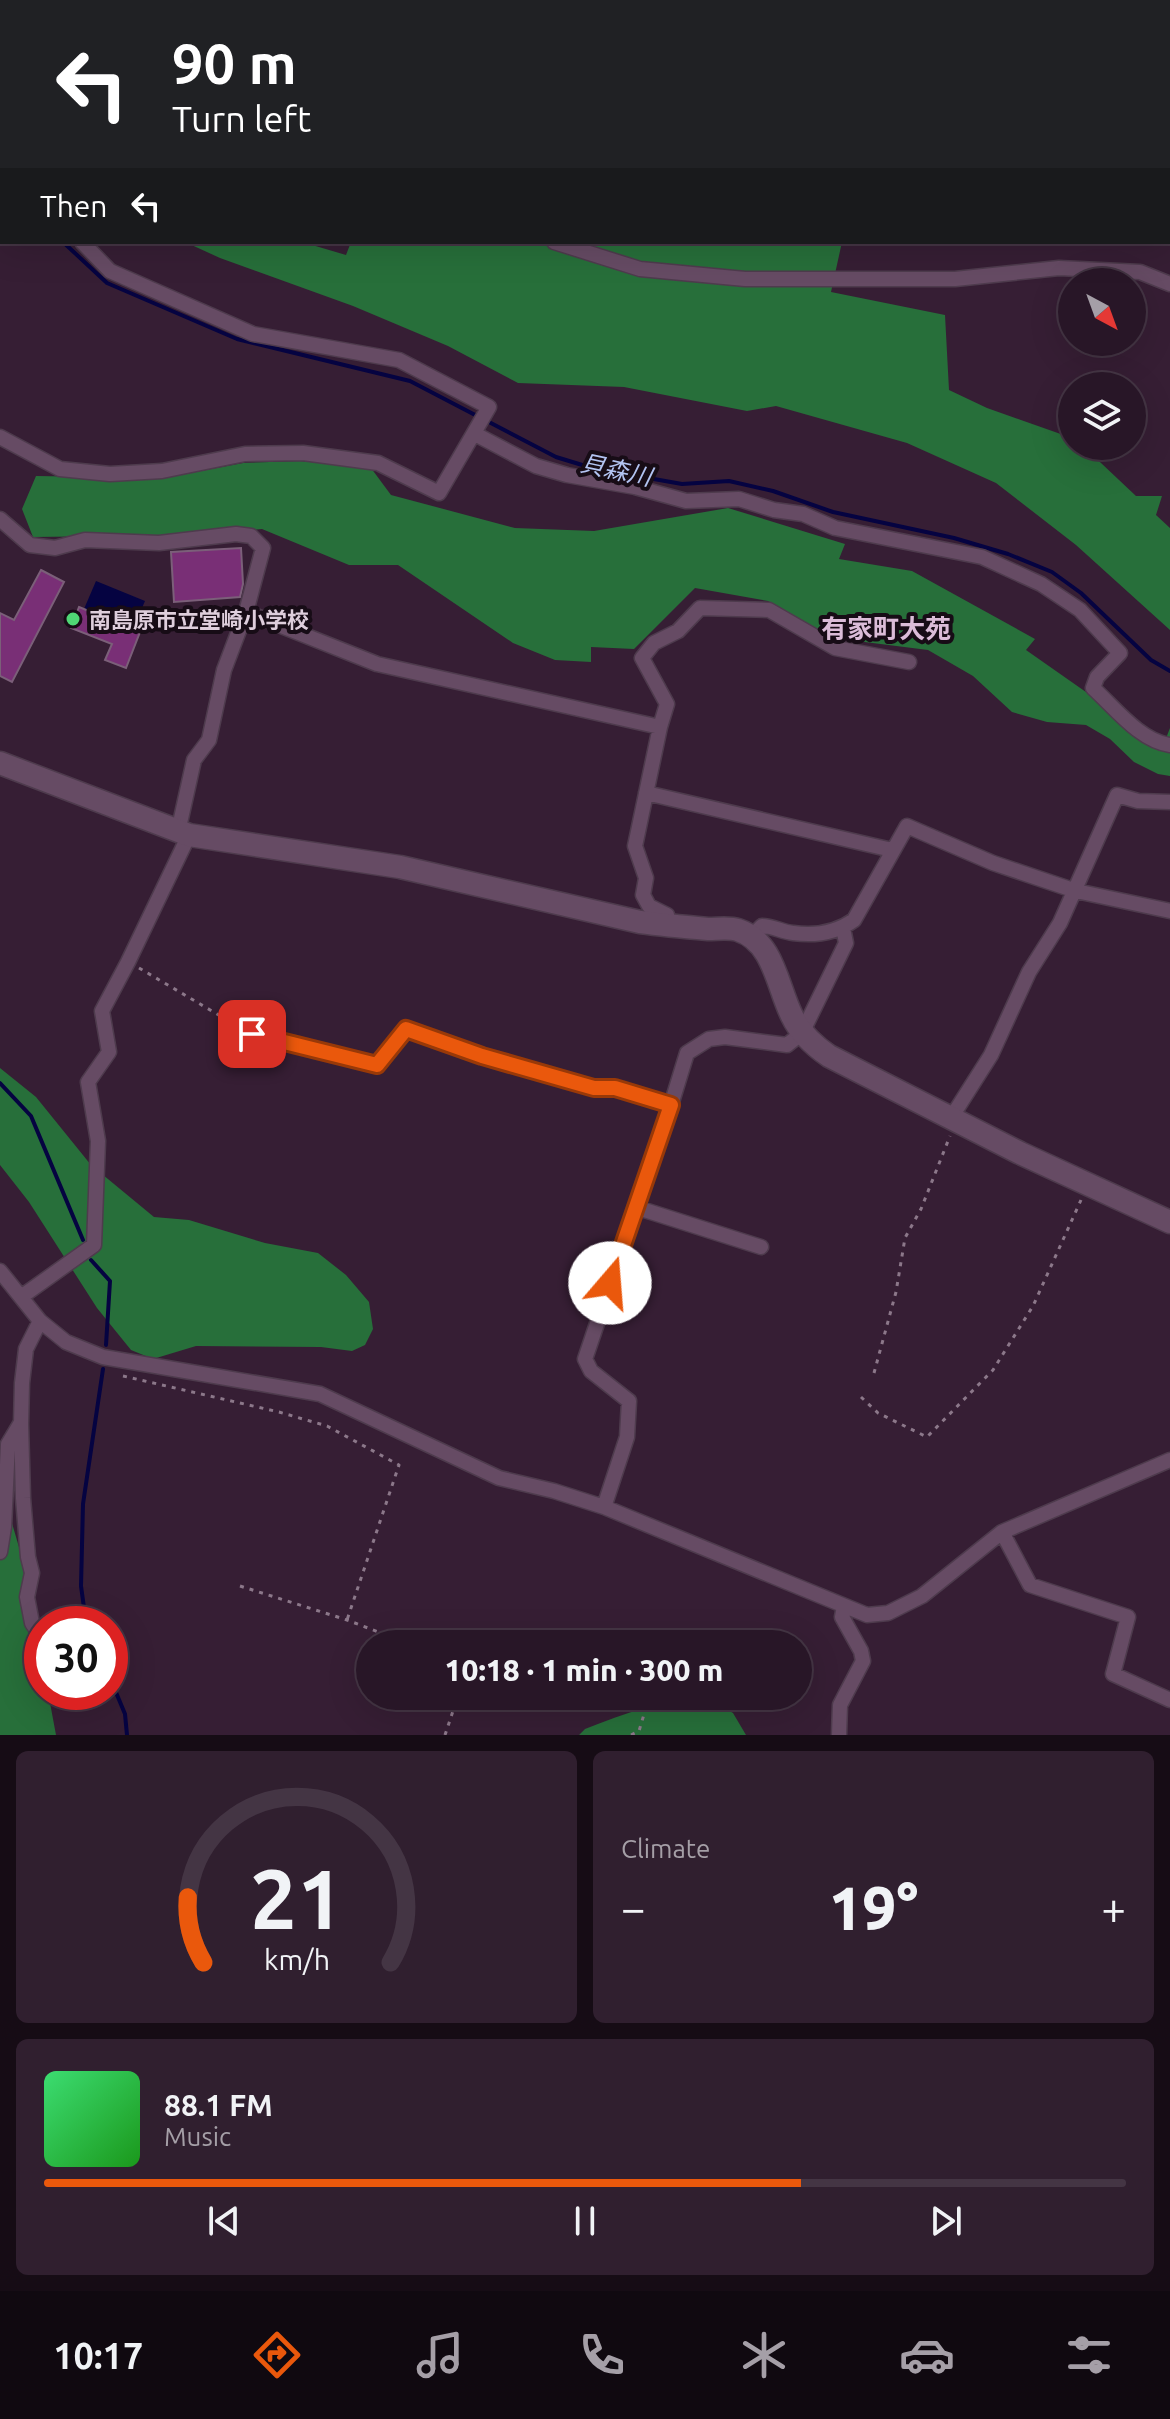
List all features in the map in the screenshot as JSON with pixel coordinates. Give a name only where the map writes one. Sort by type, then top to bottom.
[{"type":"street","points":[[0,437],[60,469],[110,474],[149,472],[245,454],[303,453],[378,463],[439,493],[489,407],[399,360],[253,334],[110,271],[84,244]]},
{"type":"street","points":[[560,244],[640,269],[745,279],[955,279],[1059,268],[1140,272],[1170,284]]},
{"type":"street","points":[[480,425],[536,466],[567,475],[635,487],[686,501],[739,499],[774,510],[803,514],[835,528],[982,557],[1041,584],[1080,610],[1120,653],[1097,677],[1093,688],[1144,735],[1158,743],[1170,745]]},
{"type":"street","points":[[0,519],[30,545],[55,548],[85,540],[159,543],[236,534],[251,536],[263,548],[246,612],[224,670],[209,740],[194,760],[183,833],[128,962],[102,1011],[109,1052],[88,1082],[98,1141],[94,1245],[21,1297]]},
{"type":"street","points":[[668,926],[667,915],[649,906],[643,895],[646,878],[635,846],[667,704],[642,658],[654,643],[678,631],[700,608],[769,610],[835,648],[909,662]]},
{"type":"street","points":[[246,612],[377,664],[660,727]]},
{"type":"street","points":[[0,763],[183,833],[400,867],[668,926],[735,929],[752,936],[768,956],[792,1017],[802,1033],[829,1056],[953,1120],[1170,1222]]},
{"type":"street","points":[[646,793],[892,850]]},
{"type":"street","points":[[953,1120],[991,1055],[1029,972],[1060,923],[1117,795],[1138,801],[1170,802]]},
{"type":"street","points":[[752,936],[762,926],[791,933],[826,933],[843,928],[854,920],[907,826],[993,863],[1076,891],[1170,911]]},
{"type":"street","points":[[604,1507],[627,1437],[629,1401],[591,1371],[585,1359],[687,1053],[709,1039],[725,1037],[787,1045],[802,1033],[846,943],[843,928]]},
{"type":"street","points":[[252,1034],[377,1065],[406,1029],[482,1056],[594,1088],[615,1088],[671,1105]]},
{"type":"street","points":[[635,1207],[761,1247]]},
{"type":"street","points":[[0,1271],[40,1321],[66,1342],[103,1357],[320,1394],[499,1478],[604,1507],[867,1615],[888,1613],[922,1596],[1002,1532],[1170,1460]]},
{"type":"street","points":[[29,1606],[27,1597],[32,1573],[23,1498],[22,1383],[26,1349],[40,1321]]},
{"type":"street","points":[[0,1552],[8,1444],[21,1424]]},
{"type":"street","points":[[1002,1532],[1030,1585],[1128,1617],[1113,1674],[1170,1700]]},
{"type":"street","points":[[839,1735],[840,1705],[863,1661],[861,1651],[845,1626],[842,1617],[844,1606]]},
{"type":"path","points":[[128,962],[252,1034]]},
{"type":"path","points":[[874,1373],[896,1292],[905,1238],[921,1209],[953,1120]]},
{"type":"path","points":[[861,1397],[878,1413],[927,1437],[993,1370],[1033,1306],[1087,1185]]},
{"type":"path","points":[[103,1357],[122,1376],[327,1426],[399,1465],[347,1620]]},
{"type":"path","points":[[240,1586],[373,1630]]},
{"type":"path","points":[[445,1735],[453,1710]]},
{"type":"path","points":[[631,1735],[639,1731],[645,1710]]},
{"type":"green space","points":[[189,244],[309,244],[346,255],[350,244],[842,244],[831,292],[945,315],[949,390],[987,408],[1058,433],[1058,460],[1098,460],[1136,496],[1162,496],[1156,515],[1170,528],[1170,630],[1076,545],[996,483],[907,443],[776,406],[747,411],[624,387],[518,383],[448,346]]},
{"type":"green space","points":[[300,461],[371,468],[391,495],[515,528],[594,531],[728,508],[845,544],[839,559],[912,571],[1035,639],[1026,650],[1163,746],[1170,728],[1170,776],[1158,774],[1134,762],[1110,739],[1086,725],[1047,722],[1012,712],[973,676],[928,650],[833,638],[768,601],[695,588],[634,649],[591,647],[591,662],[555,660],[513,643],[398,565],[349,565],[262,529],[204,535],[33,537],[22,509],[36,476],[164,478],[243,463]]},
{"type":"green space","points":[[0,1068],[36,1097],[91,1165],[154,1217],[189,1220],[265,1243],[318,1253],[346,1275],[369,1302],[373,1329],[365,1345],[352,1351],[321,1347],[196,1346],[153,1359],[131,1350],[97,1308],[29,1202],[0,1165]]},
{"type":"green space","points":[[0,1482],[36,1606],[24,1606],[24,1710],[51,1710],[56,1735],[0,1735]]},
{"type":"green space","points":[[638,1710],[728,1710],[733,1713],[746,1735],[579,1735],[585,1729]]},
{"type":"shaded area","points":[[96,581],[145,601],[133,629],[84,609]]},
{"type":"building","points":[[241,548],[243,584],[240,597],[174,602],[171,552]]},
{"type":"building","points":[[41,570],[64,582],[12,682],[0,676],[0,613],[14,620]]},
{"type":"building","points":[[79,607],[140,632],[126,668],[105,660],[112,644],[71,628]]},
{"type":"waterway","name":"貝森川","points":[[65,244],[107,283],[237,339],[410,381],[479,417]]},
{"type":"waterway","name":"貝森川","points":[[487,421],[556,457],[592,468],[682,484],[729,481],[773,491],[833,512],[954,538],[1008,554],[1052,572],[1081,593],[1151,660],[1170,671]]},
{"type":"waterway","points":[[0,1083],[31,1116],[83,1240]]},
{"type":"waterway","points":[[91,1260],[110,1281],[106,1345]]},
{"type":"waterway","points":[[84,1606],[81,1586],[83,1504],[103,1369]]},
{"type":"waterway","points":[[123,1710],[127,1735]]},
{"type":"place","name":"南島原市立堂崎小学校","points":[[73,619]]},
{"type":"district","name":"有家町大苑","points":[[886,628]]},
{"type":"route","points":[[252,1034],[377,1065],[406,1029],[482,1056],[594,1088],[615,1088],[671,1105],[610,1283]]}]
